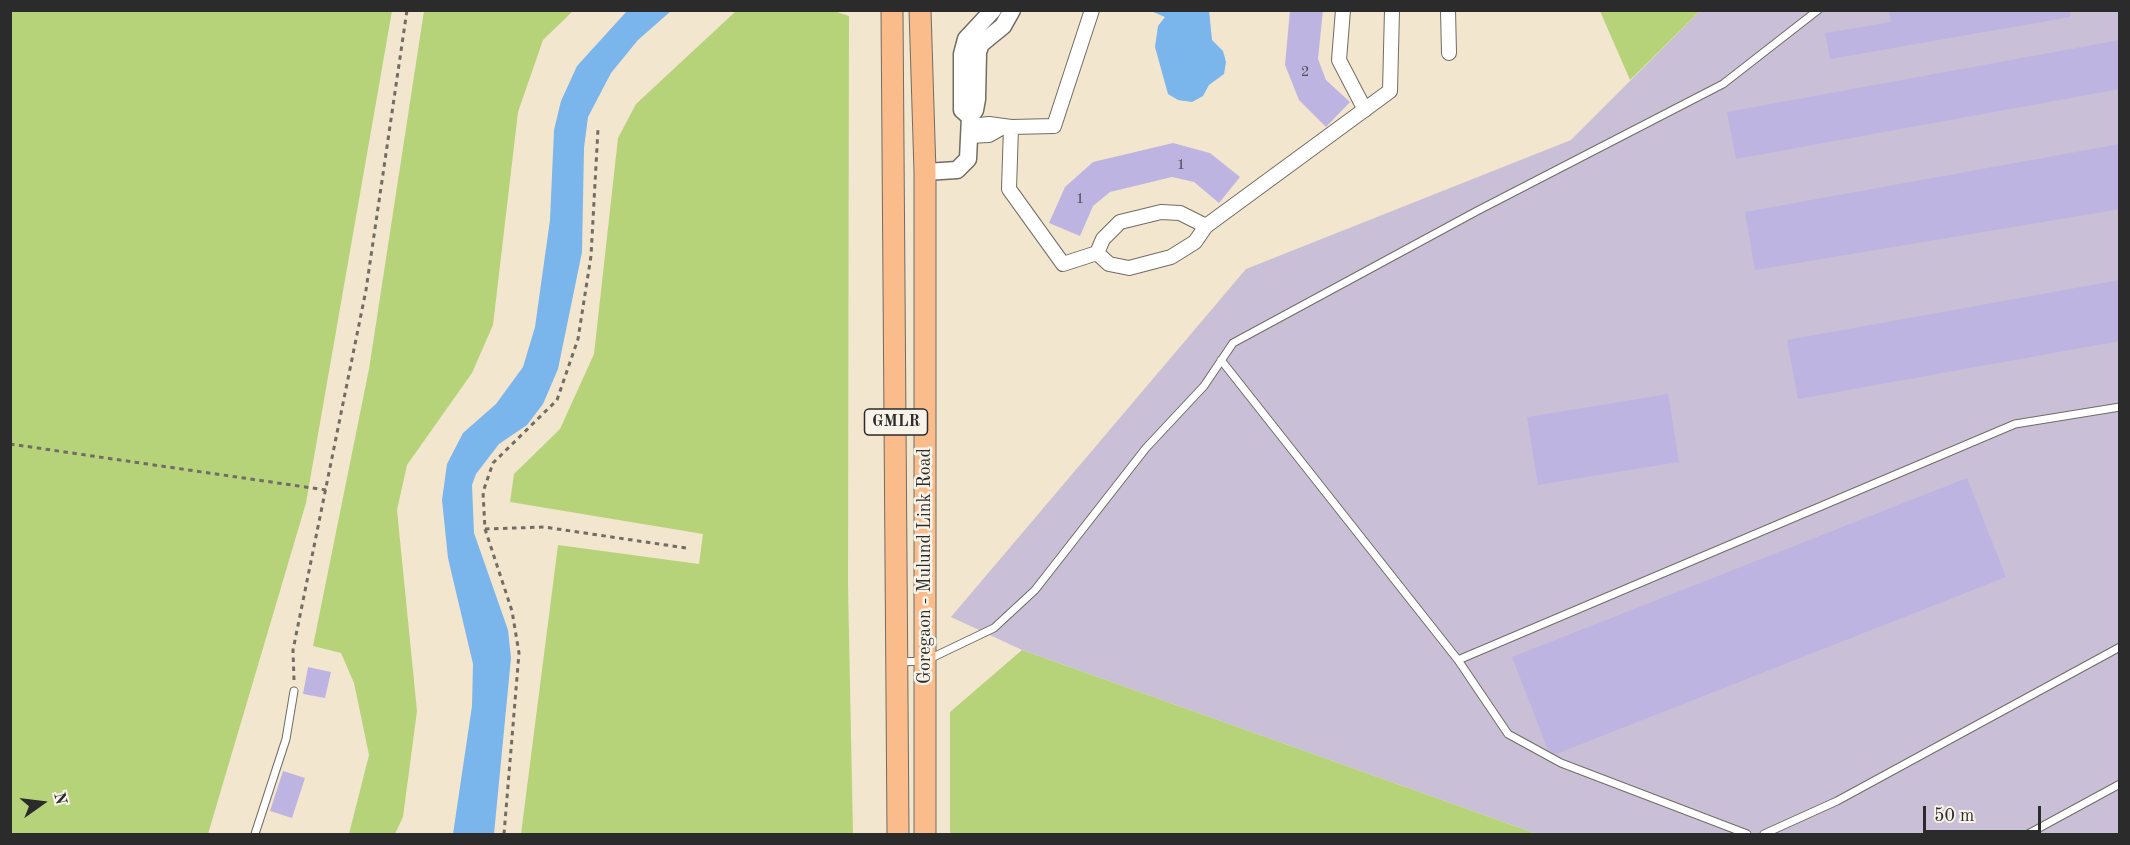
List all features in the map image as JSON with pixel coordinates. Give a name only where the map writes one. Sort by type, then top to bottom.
[{"type":"main road","name":"Goregaon - Mulund Link Road","points":[[892,10],[898,834]]},
{"type":"main road","name":"Goregaon - Mulund Link Road","points":[[920,10],[925,172],[925,834]]},
{"type":"street","points":[[970,126],[989,124],[1007,127],[1054,126],[1092,10]]},
{"type":"street","points":[[1343,10],[1339,60],[1365,110]]},
{"type":"street","points":[[1097,253],[1109,264],[1129,268],[1152,264],[1171,257],[1195,242],[1206,226],[1390,91],[1392,10]]},
{"type":"street","points":[[1448,10],[1449,53]]},
{"type":"street","points":[[993,11],[1011,14],[1003,26],[974,40],[993,11]]},
{"type":"street","points":[[925,172],[957,170],[964,166],[968,159],[970,126],[975,110],[970,91],[978,52],[974,40]]},
{"type":"street","points":[[1007,127],[1009,189],[1063,264],[1097,253],[1103,239],[1120,222],[1161,212],[1180,213],[1206,226]]},
{"type":"lane","points":[[898,662],[925,661],[993,628],[1035,590],[1146,448],[1204,386],[1233,343],[1487,206],[1723,84],[1818,10]]},
{"type":"lane","points":[[1221,360],[1458,660],[1508,734],[1561,763],[1747,834]]},
{"type":"lane","points":[[1458,660],[2014,424],[2120,407]]},
{"type":"lane","points":[[1764,834],[1837,801],[2120,646]]},
{"type":"lane","points":[[255,834],[286,739],[294,691]]},
{"type":"lane","points":[[2028,834],[2120,783]]},
{"type":"path","points":[[294,691],[293,650],[366,290],[407,10]]},
{"type":"path","points":[[504,834],[519,653],[512,611],[484,529],[483,492],[493,463],[558,400],[578,339],[591,256],[598,129]]},
{"type":"path","points":[[10,444],[326,490]]},
{"type":"path","points":[[484,529],[544,527],[686,548]]},
{"type":"shaded area","points":[[1700,11],[2119,11],[2119,834],[1537,834],[1022,650],[951,617],[1246,269],[1571,140]]},
{"type":"green space","points":[[10,11],[392,11],[306,503],[208,834],[11,834]]},
{"type":"green space","points":[[424,11],[573,11],[543,40],[518,112],[493,325],[472,373],[407,465],[397,510],[417,711],[403,817],[395,834],[349,834],[369,755],[354,683],[341,653],[313,646],[369,369]]},
{"type":"green space","points":[[736,11],[834,11],[849,16],[848,585],[853,834],[521,834],[558,545],[699,564],[703,534],[510,502],[514,474],[560,429],[594,354],[618,138],[636,104]]},
{"type":"green space","points":[[1600,11],[1700,11],[1630,80]]},
{"type":"green space","points":[[1022,650],[1537,834],[950,834],[950,712]]},
{"type":"water","points":[[1209,10],[1212,40],[1223,51],[1226,62],[1224,74],[1209,85],[1203,96],[1192,102],[1178,100],[1168,94],[1155,47],[1158,26],[1165,17],[1151,11]]},
{"type":"water","points":[[627,11],[671,11],[638,40],[611,73],[588,117],[584,148],[582,252],[558,369],[543,404],[527,425],[499,444],[476,474],[472,485],[474,533],[508,630],[511,658],[494,834],[453,834],[472,706],[473,664],[448,558],[442,500],[447,464],[463,433],[496,404],[523,367],[535,327],[550,220],[554,130],[561,101],[577,66]]},
{"type":"building","points":[[1290,10],[1323,10],[1318,59],[1326,80],[1350,102],[1326,127],[1299,100],[1285,65]]},
{"type":"building","points":[[1889,10],[2070,10],[2070,17],[1830,59],[1825,33],[1891,22]]},
{"type":"building","points":[[2120,40],[2120,89],[1736,159],[1727,112]]},
{"type":"building","points":[[1173,143],[1210,153],[1240,177],[1219,203],[1194,182],[1172,177],[1110,192],[1093,206],[1080,236],[1049,223],[1065,187],[1093,162]]},
{"type":"building","points":[[2120,144],[2120,209],[1755,270],[1745,212]]},
{"type":"building","points":[[2120,280],[2120,341],[1798,399],[1787,340]]},
{"type":"building","points":[[1668,394],[1679,462],[1538,485],[1527,417]]},
{"type":"building","points":[[1967,478],[2006,577],[1556,754],[1548,750],[1512,657]]},
{"type":"building","points":[[308,667],[331,672],[325,698],[303,694]]},
{"type":"building","points":[[283,771],[305,778],[292,818],[270,811]]}]
